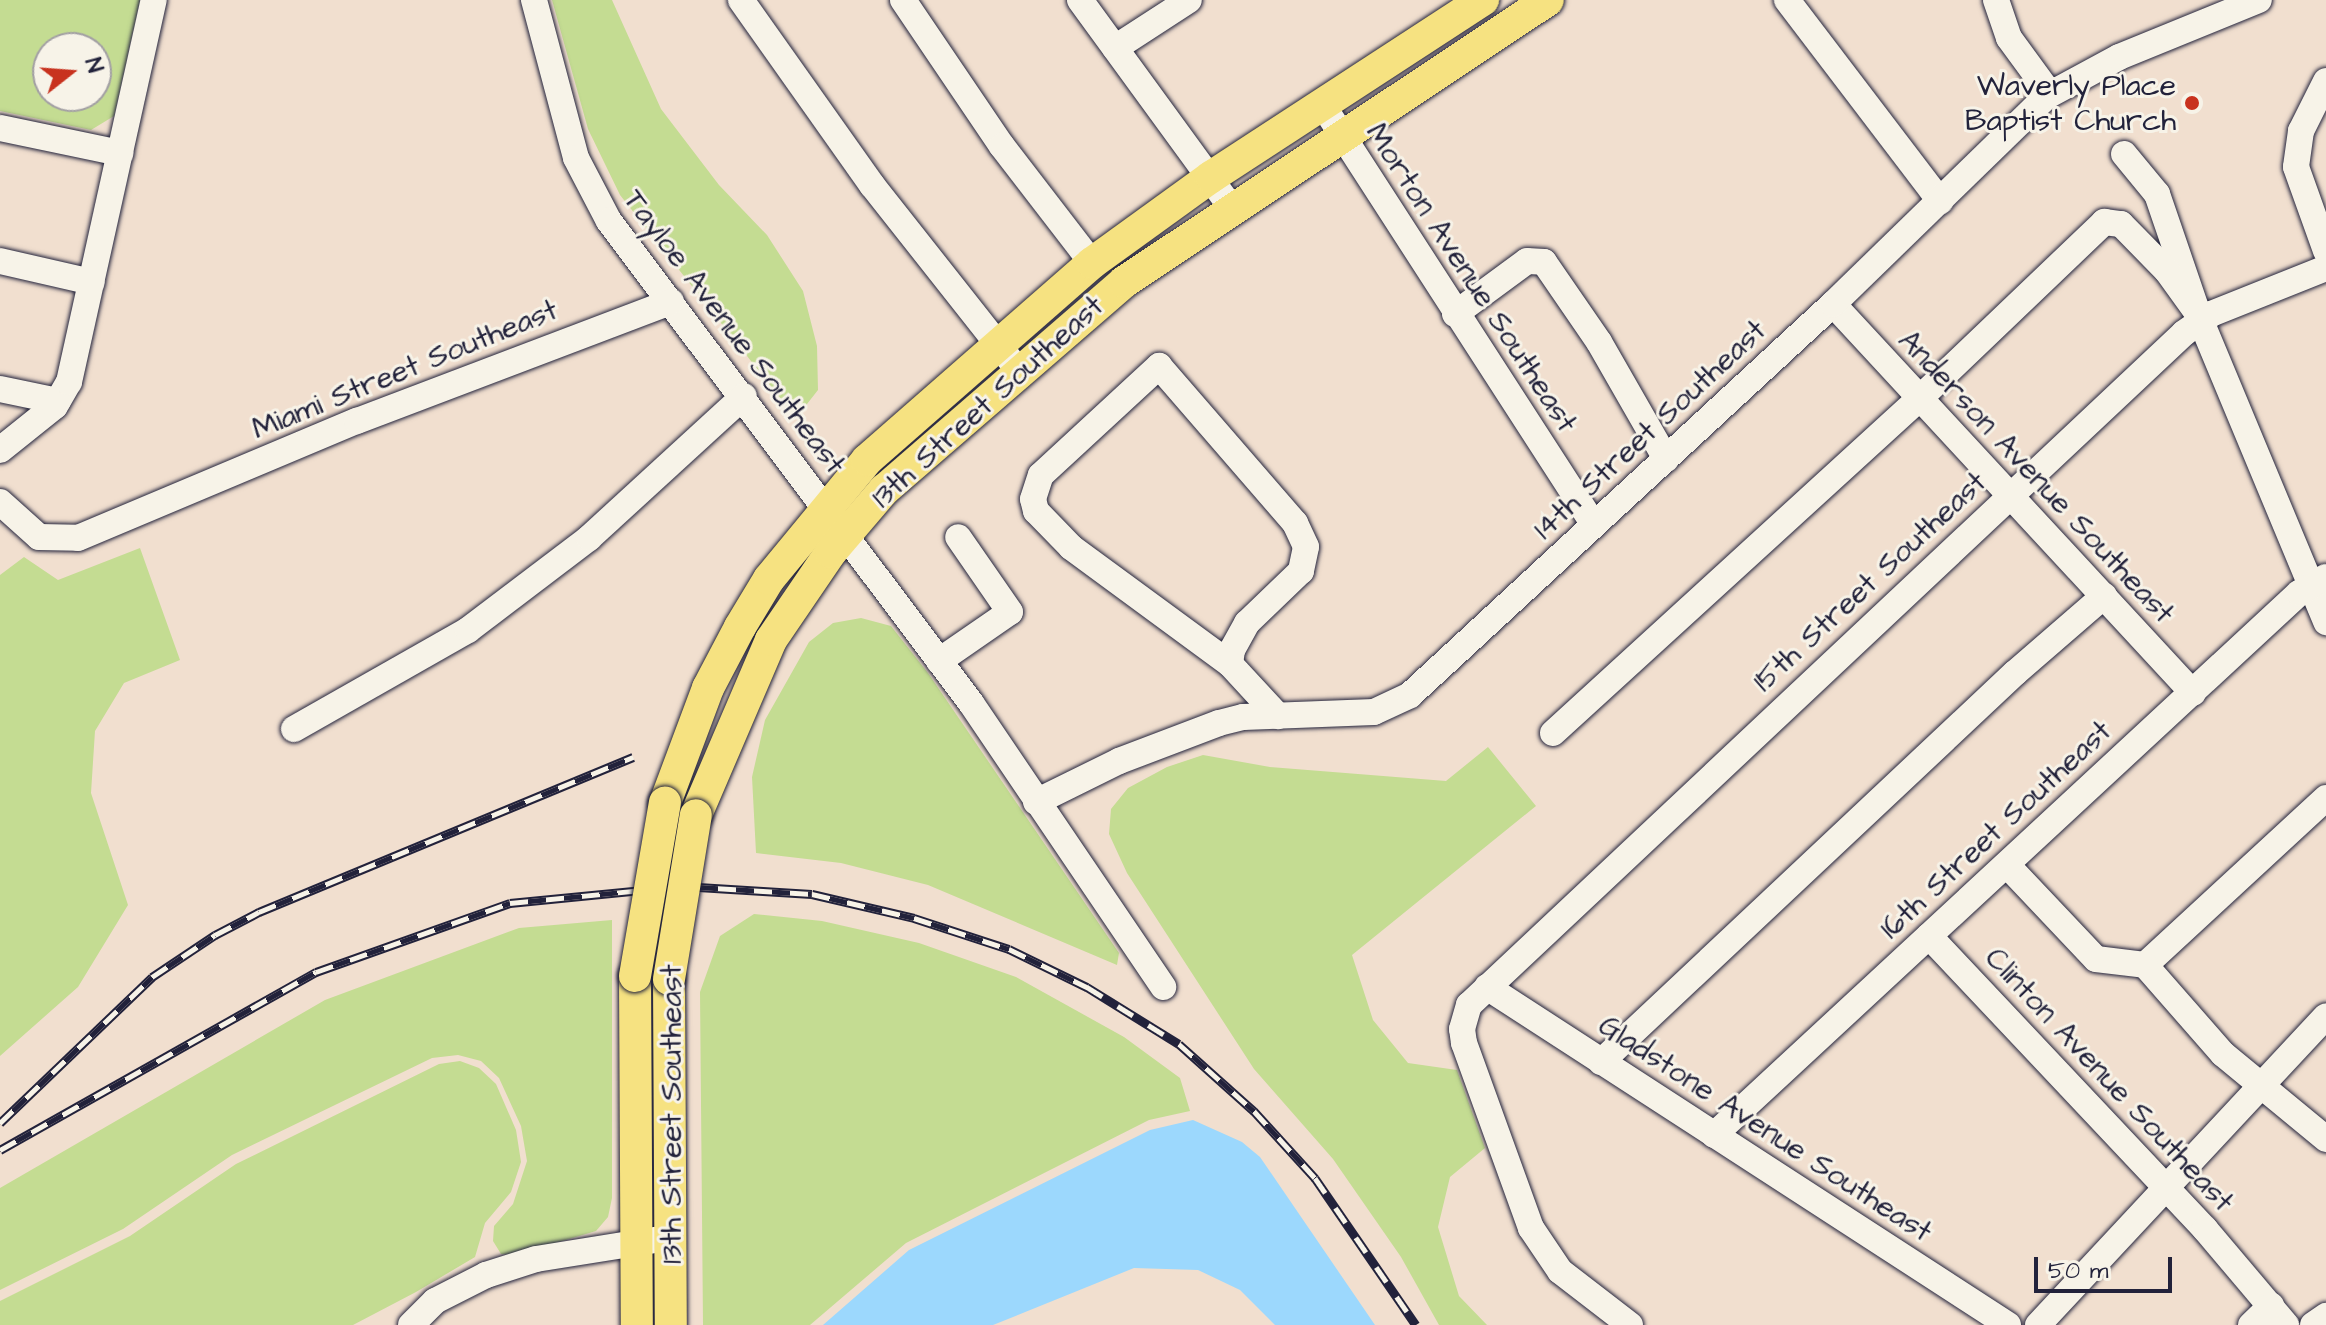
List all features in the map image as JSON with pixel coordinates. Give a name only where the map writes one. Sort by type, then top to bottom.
[{"type":"main road","name":"13th Street Southeast","points":[[637,1325],[635,976],[665,803],[703,701],[740,627],[824,507],[867,460],[996,343],[1092,263],[1211,177],[1483,0]]},
{"type":"main road","name":"13th Street Southeast","points":[[671,1325],[669,979],[696,815],[771,640],[845,535],[894,480],[1018,369],[1124,282],[1231,207],[1548,0]]},
{"type":"street","points":[[0,450],[58,401],[69,382],[154,0]]},
{"type":"street","name":"Tayloe Avenue Southeast","points":[[534,0],[576,158],[591,194],[939,661],[1163,987]]},
{"type":"street","points":[[741,0],[872,185],[1018,369]]},
{"type":"street","points":[[903,0],[1002,146],[1092,263]]},
{"type":"street","points":[[1080,0],[1231,207]]},
{"type":"street","points":[[1115,48],[1189,0]]},
{"type":"street","points":[[1996,0],[2009,38],[2050,94]]},
{"type":"street","name":"14th Street Southeast","points":[[1036,802],[1119,761],[1206,727],[1243,717],[1374,712],[1410,695],[1833,304],[2050,94],[2119,57],[2259,0]]},
{"type":"street","points":[[1788,1],[1940,201]]},
{"type":"street","points":[[2326,81],[2301,131],[2296,167],[2326,251]]},
{"type":"street","name":"Morton Avenue Southeast","points":[[1322,104],[1594,525]]},
{"type":"street","points":[[0,128],[120,153]]},
{"type":"street","points":[[2124,154],[2157,194],[2199,317],[2318,581],[2326,622]]},
{"type":"street","points":[[1553,733],[1920,398],[2104,222],[2121,224],[2167,271],[2199,317]]},
{"type":"street","points":[[0,261],[92,282]]},
{"type":"street","points":[[1455,314],[1527,261],[1544,262],[1599,342],[1666,459]]},
{"type":"street","name":"15th Street Southeast","points":[[1630,1325],[1560,1271],[1531,1228],[1464,1043],[1463,1018],[1487,987],[2199,317],[2326,268]]},
{"type":"street","name":"Miami Street Southeast","points":[[0,502],[26,530],[56,540],[78,538],[357,421],[671,302]]},
{"type":"street","name":"Anderson Avenue Southeast","points":[[1833,304],[2193,693]]},
{"type":"street","points":[[1230,664],[1239,634],[1301,571],[1306,547],[1295,523],[1159,366],[1041,475],[1035,486],[1036,511],[1071,547],[1230,664],[1278,716]]},
{"type":"street","points":[[0,389],[58,401]]},
{"type":"street","points":[[294,729],[468,630],[589,538],[744,396]]},
{"type":"street","points":[[939,661],[1010,612],[958,537]]},
{"type":"street","name":"16th Street Southeast","points":[[1714,1135],[2318,581]]},
{"type":"street","points":[[1601,1062],[2015,673],[2104,596]]},
{"type":"street","points":[[2145,965],[2326,798]]},
{"type":"street","points":[[2007,865],[2096,959],[2145,965],[2214,1044],[2326,1139]]},
{"type":"street","name":"Clinton Avenue Southeast","points":[[1929,936],[2166,1187],[2279,1316]]},
{"type":"street","name":"Gladstone Avenue Southeast","points":[[1487,987],[2008,1325]]},
{"type":"street","points":[[2038,1325],[2326,1016]]},
{"type":"street","points":[[411,1325],[435,1301],[486,1275],[536,1259],[670,1239]]},
{"type":"street","points":[[2251,1325],[2279,1316]]},
{"type":"street","points":[[2313,1325],[2326,1316]]},
{"type":"green space","points":[[0,0],[140,0],[114,116],[91,130],[0,111]]},
{"type":"green space","points":[[552,0],[612,0],[661,109],[719,185],[767,235],[803,291],[817,346],[818,390],[796,418],[620,195],[588,129]]},
{"type":"green space","points":[[140,548],[180,660],[124,683],[95,731],[91,793],[128,905],[78,987],[0,1056],[0,575],[24,557],[58,580]]},
{"type":"green space","points":[[861,618],[891,626],[928,673],[1119,953],[1117,965],[928,885],[841,863],[756,853],[752,777],[765,720],[809,642],[833,623]]},
{"type":"green space","points":[[1488,747],[1536,806],[1352,955],[1373,1020],[1408,1063],[1457,1070],[1485,1148],[1450,1177],[1438,1227],[1459,1296],[1487,1325],[1439,1325],[1401,1257],[1333,1159],[1254,1069],[1127,873],[1109,834],[1111,809],[1128,788],[1167,767],[1203,755],[1270,767],[1446,781]]},
{"type":"green space","points":[[754,914],[822,921],[919,943],[1016,977],[1124,1037],[1180,1078],[1190,1111],[1149,1120],[906,1243],[810,1325],[703,1325],[700,992],[720,936]]},
{"type":"green space","points":[[612,920],[612,1198],[608,1217],[596,1231],[515,1255],[501,1254],[493,1241],[494,1226],[513,1204],[527,1161],[521,1126],[499,1078],[481,1061],[458,1055],[432,1058],[232,1155],[123,1229],[0,1290],[0,1188],[325,1000],[519,928]]},
{"type":"green space","points":[[460,1061],[479,1068],[496,1084],[516,1130],[521,1162],[511,1192],[485,1223],[475,1257],[416,1292],[353,1325],[0,1325],[0,1301],[130,1236],[236,1164],[439,1064]]},
{"type":"water","points":[[1193,1120],[1242,1142],[1260,1157],[1375,1325],[1275,1325],[1240,1290],[1198,1270],[1134,1268],[993,1325],[823,1325],[909,1250],[1150,1130]]},
{"type":"railway","points":[[0,1123],[152,977],[215,935],[259,912],[633,757]]},
{"type":"railway","points":[[0,1150],[316,972],[510,903],[682,886],[812,894],[914,918],[1009,949],[1087,987],[1179,1044],[1254,1111],[1315,1178],[1416,1325]]},
{"type":"place","name":"Waverly Place Baptist Church","points":[[2192,103]]}]
